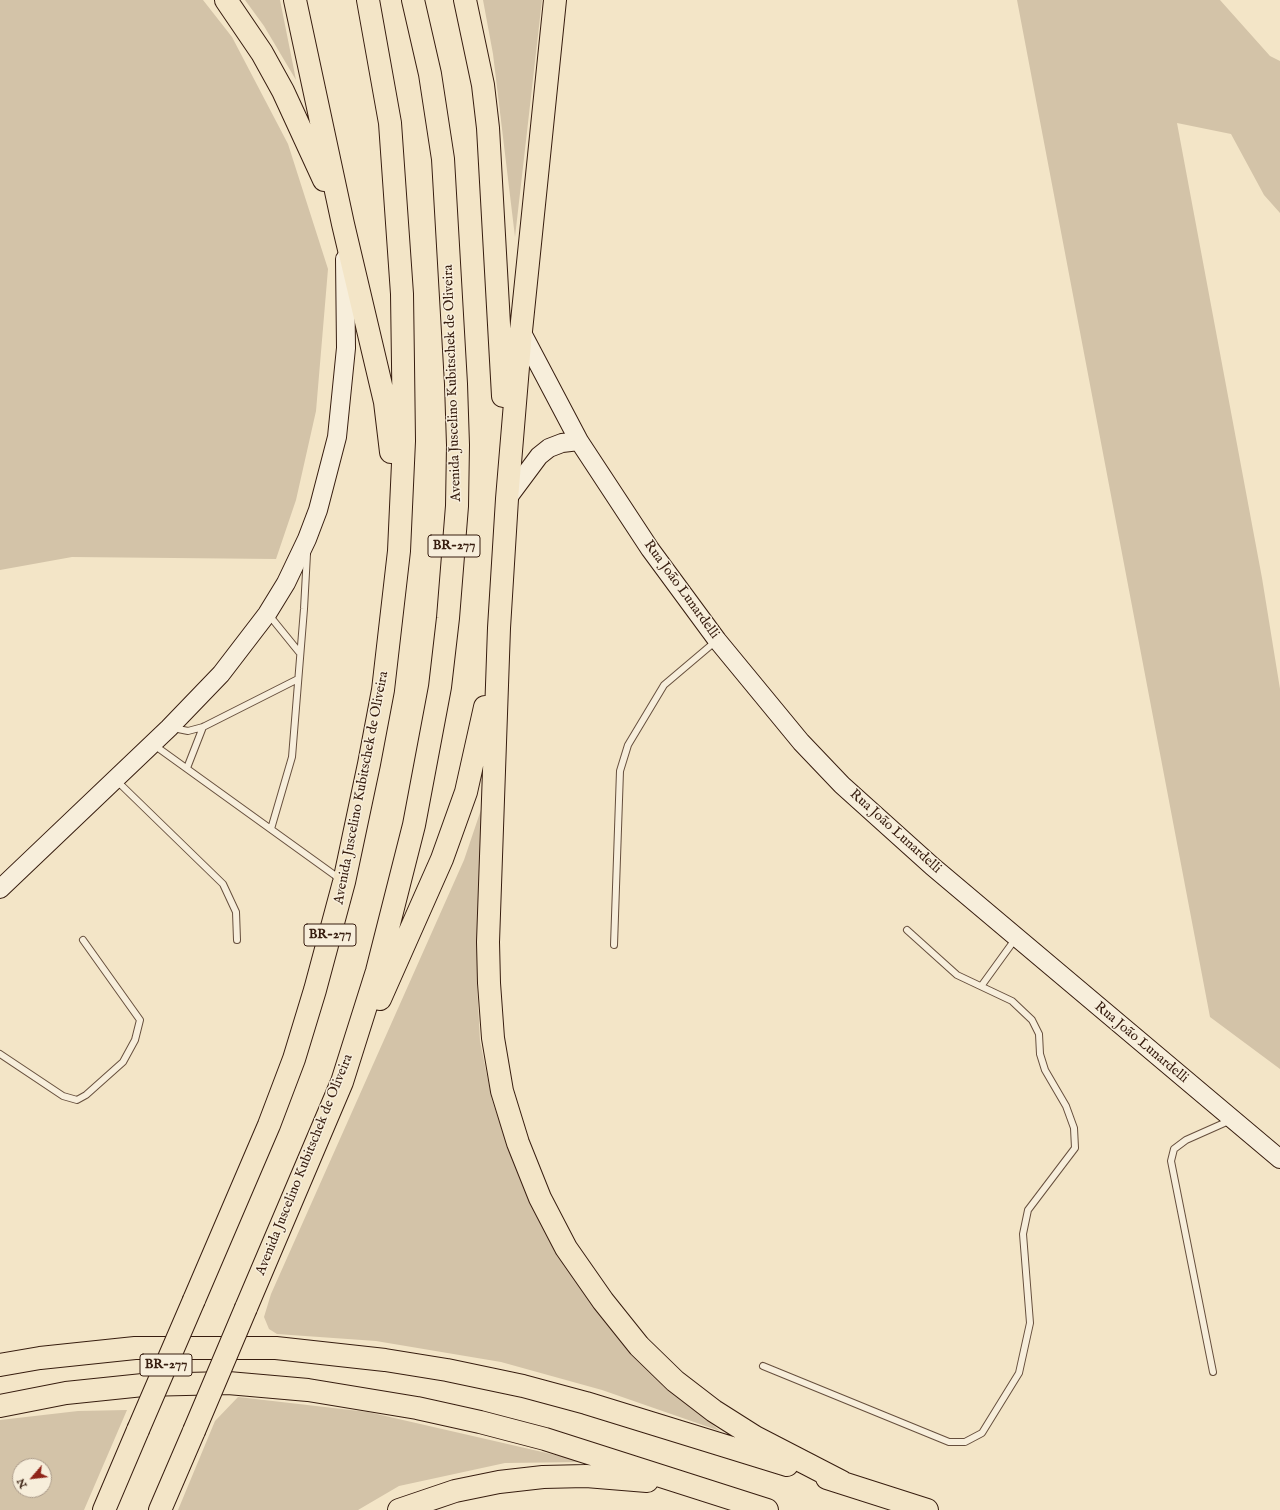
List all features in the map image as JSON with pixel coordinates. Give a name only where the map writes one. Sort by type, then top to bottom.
[{"type":"highway","points":[[226,0],[262,53],[284,91],[343,224]]},
{"type":"highway","points":[[295,0],[343,224],[388,422],[399,551]]},
{"type":"highway","name":"Avenida Juscelino Kubitschek de Oliveira","points":[[104,1510],[269,1126],[294,1059],[344,882],[370,764],[383,690],[399,551],[404,441],[401,279],[390,123],[368,0]]},
{"type":"highway","name":"Avenida Juscelino Kubitschek de Oliveira","points":[[160,1510],[342,1082],[377,971],[414,825],[440,686],[454,560],[458,445],[446,205],[437,113],[413,0]]},
{"type":"highway","points":[[465,0],[483,85],[492,169],[502,340],[507,499]]},
{"type":"highway","points":[[555,0],[521,331],[507,499],[499,628],[488,942],[489,983],[494,1038],[502,1091],[523,1157],[540,1198],[566,1248],[603,1301],[639,1346],[675,1381],[714,1411],[755,1437],[842,1482]]},
{"type":"highway","points":[[342,1082],[417,920],[442,859],[466,792],[482,728],[499,628]]},
{"type":"highway","points":[[0,1365],[40,1358],[135,1348],[276,1348],[385,1360],[447,1370],[537,1390],[586,1403],[842,1482],[927,1510]]},
{"type":"highway","points":[[0,1406],[66,1393],[143,1385],[228,1383],[308,1390],[417,1408],[546,1439],[766,1510]]},
{"type":"highway","points":[[399,1510],[455,1491],[499,1482],[543,1477],[586,1476],[687,1484]]},
{"type":"street","points":[[0,889],[169,728],[221,674],[267,614],[286,583],[307,539],[328,475],[337,437],[342,393],[346,301],[343,224]]},
{"type":"street","name":"Rua João Lunardelli","points":[[521,331],[579,441],[646,543],[717,640],[801,742],[842,785],[932,866],[1280,1159]]},
{"type":"street","points":[[507,499],[539,456],[549,448],[579,441]]},
{"type":"lane","points":[[271,829],[292,757],[304,608],[307,539]]},
{"type":"lane","points":[[267,614],[300,652]]},
{"type":"lane","points":[[614,945],[620,771],[628,745],[664,685],[717,640]]},
{"type":"lane","points":[[169,728],[188,731],[204,727],[298,679]]},
{"type":"lane","points":[[187,768],[204,727]]},
{"type":"lane","points":[[152,743],[344,882]]},
{"type":"lane","points":[[115,779],[223,884],[236,912],[237,940]]},
{"type":"lane","points":[[763,1366],[949,1442],[966,1442],[982,1433],[1020,1373],[1030,1323],[1023,1234],[1028,1210],[1075,1148],[1074,1128],[1066,1106],[1045,1070],[1040,1054],[1039,1034],[1032,1020],[1012,1001],[982,985],[957,975],[908,930]]},
{"type":"lane","points":[[982,985],[1016,937]]},
{"type":"lane","points":[[0,1054],[63,1096],[77,1100],[86,1095],[123,1062],[135,1040],[140,1020],[83,940]]},
{"type":"lane","points":[[1213,1372],[1171,1162],[1174,1149],[1186,1140],[1233,1120]]},
{"type":"shaded area","points":[[0,0],[203,0],[232,37],[288,144],[328,269],[316,411],[296,500],[276,559],[72,557],[0,570]]},
{"type":"shaded area","points":[[245,0],[280,0],[296,80],[264,26]]},
{"type":"shaded area","points":[[483,0],[542,0],[515,237],[493,54]]},
{"type":"shaded area","points":[[1017,0],[1220,0],[1270,56],[1280,61],[1280,213],[1264,195],[1231,134],[1177,123],[1262,578],[1280,689],[1280,1069],[1210,1017]]},
{"type":"shaded area","points":[[486,795],[477,984],[480,1041],[492,1100],[512,1159],[536,1212],[665,1384],[720,1431],[602,1390],[501,1362],[376,1341],[277,1334],[269,1329],[264,1317],[271,1294],[464,860]]},
{"type":"shaded area","points":[[238,1397],[368,1412],[586,1462],[505,1463],[399,1486],[358,1510],[178,1510],[215,1421]]},
{"type":"shaded area","points":[[127,1410],[84,1510],[0,1510],[0,1420],[78,1411]]}]
